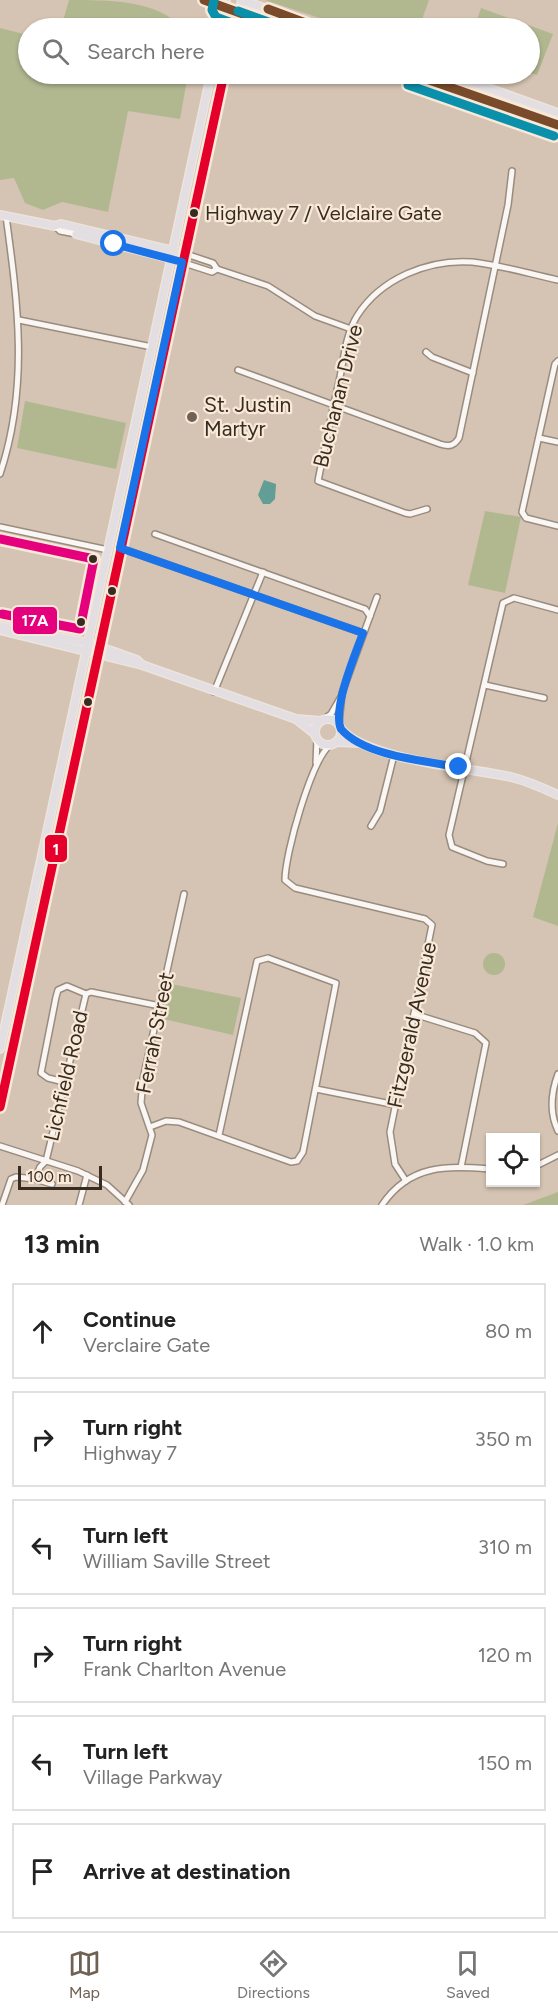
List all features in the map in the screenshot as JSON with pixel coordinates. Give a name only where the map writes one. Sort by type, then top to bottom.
[{"type":"main road","points":[[204,0],[225,4],[238,13],[253,18]]},
{"type":"main road","points":[[237,18],[242,0],[292,18]]},
{"type":"main road","points":[[0,1049],[209,84]]},
{"type":"main road","points":[[0,1107],[183,253],[222,84]]},
{"type":"main road","points":[[441,84],[558,125]]},
{"type":"main road","points":[[477,84],[558,113]]},
{"type":"main road","points":[[3,216],[55,226],[61,224],[183,253]]},
{"type":"main road","points":[[76,234],[172,259]]},
{"type":"main road","points":[[0,628],[87,652],[98,650]]},
{"type":"main road","points":[[0,628],[89,643],[98,650],[296,719],[332,719],[360,743]]},
{"type":"main road","points":[[296,719],[322,744],[360,743],[394,755],[514,778],[558,795]]},
{"type":"main road","points":[[316,736],[322,720]]},
{"type":"main road","points":[[333,743],[340,726]]},
{"type":"street","points":[[238,370],[449,446],[459,438],[495,266],[512,171]]},
{"type":"street","points":[[0,474],[15,408],[19,320],[3,216]]},
{"type":"street","points":[[55,226],[60,231],[76,234]]},
{"type":"street","points":[[183,253],[213,263],[217,269],[268,286],[315,316],[351,329]]},
{"type":"street","points":[[172,259],[212,272],[217,269]]},
{"type":"street","name":"Buchanan Drive","points":[[427,509],[411,514],[405,513],[318,481],[333,405],[351,329],[356,317],[373,296],[403,275],[440,263],[472,262],[558,280]]},
{"type":"street","points":[[19,320],[152,347]]},
{"type":"street","points":[[426,352],[432,357],[473,373]]},
{"type":"street","points":[[558,361],[555,364],[522,512],[526,518],[558,526]]},
{"type":"street","points":[[539,438],[558,442]]},
{"type":"street","points":[[0,527],[108,550]]},
{"type":"street","points":[[155,534],[365,609],[370,616]]},
{"type":"street","points":[[120,548],[363,633]]},
{"type":"street","points":[[214,692],[252,594],[263,572]]},
{"type":"street","points":[[322,720],[331,714],[342,693],[376,597]]},
{"type":"street","points":[[503,864],[487,861],[449,844],[448,835],[503,603],[514,598],[558,610]]},
{"type":"street","points":[[485,685],[544,698]]},
{"type":"street","points":[[340,726],[342,693]]},
{"type":"street","name":"Fitzgerald Avenue","points":[[316,736],[316,765]]},
{"type":"street","name":"Fitzgerald Avenue","points":[[333,743],[316,765],[301,808],[285,880],[295,888],[430,922],[431,933],[390,1143],[395,1164],[406,1181]]},
{"type":"street","points":[[371,826],[380,810],[394,755]]},
{"type":"street","name":"Ferrah Street","points":[[127,1204],[143,1170],[152,1136],[141,1095],[184,894]]},
{"type":"street","points":[[150,1127],[166,1121],[179,1122],[295,1162],[303,1152],[336,983],[268,958],[260,958],[254,969],[219,1135]]},
{"type":"street","points":[[64,1082],[48,1078],[41,1072],[56,997],[58,990],[67,986],[86,994]]},
{"type":"street","name":"Lichfield Road","points":[[35,1179],[40,1167],[46,1161],[86,994],[160,1006]]},
{"type":"street","points":[[414,1014],[475,1033],[486,1043],[461,1167]]},
{"type":"street","points":[[558,1074],[553,1087],[552,1112],[558,1131]]},
{"type":"street","points":[[316,1089],[396,1105]]},
{"type":"street","points":[[0,1146],[87,1175],[107,1185],[127,1204]]},
{"type":"street","points":[[540,1164],[558,1155]]},
{"type":"street","points":[[382,1205],[406,1181],[428,1170],[461,1167],[486,1169]]},
{"type":"street","points":[[79,1205],[87,1175]]},
{"type":"street","points":[[2,1205],[11,1179],[16,1177],[35,1179],[52,1184]]},
{"type":"green space","points":[[69,0],[100,0],[146,7],[170,18],[64,18]]},
{"type":"green space","points":[[265,0],[429,0],[423,18],[320,18]]},
{"type":"green space","points":[[481,8],[509,18],[478,18]]},
{"type":"green space","points":[[0,28],[18,32],[18,84],[186,84],[180,119],[128,111],[108,212],[62,202],[43,210],[25,203],[14,178],[0,180]]},
{"type":"green space","points":[[540,29],[553,34],[540,67]]},
{"type":"green space","points":[[25,401],[126,423],[116,469],[17,448]]},
{"type":"green space","points":[[485,511],[521,517],[505,593],[468,585]]},
{"type":"green space","points":[[558,823],[558,926],[533,917]]},
{"type":"green space","points":[[494,953],[502,956],[505,964],[502,972],[494,975],[486,972],[483,964],[486,956]]},
{"type":"green space","points":[[166,983],[241,998],[233,1035],[159,1018]]},
{"type":"green space","points":[[558,1192],[558,1205],[523,1205]]},
{"type":"water","points":[[264,480],[276,484],[275,499],[270,504],[263,504],[258,495]]},
{"type":"transit line","points":[[204,0],[254,18]]},
{"type":"transit line","points":[[214,0],[212,10],[219,18]]},
{"type":"transit line","points":[[268,9],[292,18]]},
{"type":"transit line","points":[[238,11],[257,18]]},
{"type":"transit line","name":"1","points":[[0,1107],[222,84]]},
{"type":"transit line","points":[[441,84],[558,125]]},
{"type":"transit line","points":[[408,85],[554,136]]},
{"type":"transit line","name":"17A","points":[[0,539],[94,559],[80,629],[2,614]]},
{"type":"place","name":"Highway 7 / Velclaire Gate","points":[[194,213]]},
{"type":"place","name":"St. Justin Martyr","points":[[192,417]]},
{"type":"route","points":[[114,244],[182,262],[120,548],[132,550],[257,597],[363,633],[342,693],[338,716],[341,729],[360,743],[394,755],[459,767]]}]
